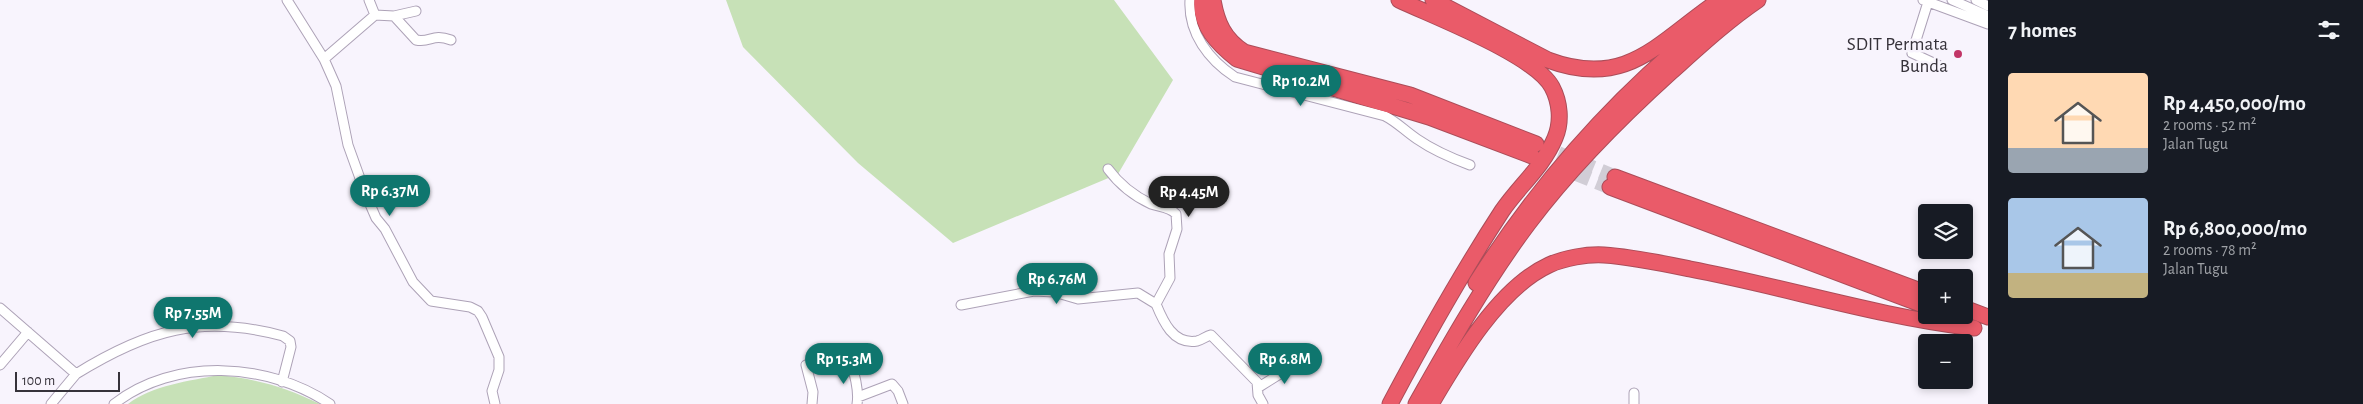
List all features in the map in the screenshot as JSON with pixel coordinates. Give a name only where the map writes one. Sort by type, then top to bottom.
[{"type":"highway","points":[[1202,0],[1205,20],[1211,34],[1220,45],[1237,59],[1534,150],[1410,95],[1244,52],[1232,45],[1221,29],[1213,0]]},
{"type":"highway","points":[[1390,404],[1436,318],[1504,209],[1538,167],[1555,139],[1559,113],[1557,97],[1551,85],[1540,71],[1506,50],[1399,0]]},
{"type":"highway","points":[[1432,0],[1548,60],[1567,67],[1594,71],[1616,68],[1633,62],[1660,45],[1720,0]]},
{"type":"highway","points":[[1408,404],[1456,324],[1566,160],[1613,110],[1686,43],[1738,0]]},
{"type":"highway","points":[[1524,220],[1622,118],[1689,55],[1758,0]]},
{"type":"highway","points":[[1918,290],[1613,182],[1918,303]]},
{"type":"highway","points":[[1431,404],[1499,304],[1517,284],[1549,265],[1578,257],[1602,255],[1643,259],[1936,324],[1981,330]]},
{"type":"highway","points":[[1973,311],[1988,317]]},
{"type":"highway","points":[[1416,404],[1456,324]]},
{"type":"highway","points":[[1968,324],[1981,330]]},
{"type":"street","points":[[287,0],[324,59],[336,86],[348,145],[366,195],[376,218],[385,229],[413,282],[431,301],[470,308],[478,311],[482,317],[494,341],[500,362],[492,391],[495,404]]},
{"type":"street","points":[[369,0],[375,15]]},
{"type":"street","points":[[1190,0],[1190,16],[1194,30],[1203,46],[1218,65],[1236,77],[1385,116],[1397,122],[1433,148],[1470,165]]},
{"type":"street","points":[[1952,0],[1988,16]]},
{"type":"street","points":[[1976,0],[1988,6]]},
{"type":"street","points":[[1938,65],[1912,53],[1926,1],[1988,24]]},
{"type":"street","points":[[324,59],[375,15],[394,16],[416,12]]},
{"type":"street","points":[[394,16],[416,40],[426,40],[439,36],[451,40]]},
{"type":"street","points":[[1108,169],[1123,186],[1143,200],[1171,210],[1176,214],[1177,229],[1169,254],[1170,278],[1156,304]]},
{"type":"street","points":[[961,305],[1034,291],[1054,292],[1078,299],[1138,294],[1156,304],[1164,325],[1183,340],[1191,342],[1201,340],[1211,334],[1251,374],[1259,387],[1258,395],[1262,404]]},
{"type":"street","points":[[0,308],[76,374]]},
{"type":"street","points":[[52,404],[76,374],[127,345],[168,332],[190,328],[237,326],[283,336],[290,341],[291,347],[282,382]]},
{"type":"street","points":[[0,365],[28,332]]},
{"type":"street","points":[[812,404],[812,392],[806,367],[808,364],[842,360],[850,362],[858,388],[858,401],[892,384],[898,391],[903,404]]},
{"type":"street","points":[[1259,387],[1299,362]]},
{"type":"street","points":[[114,404],[153,382],[204,371],[242,372],[282,382],[301,389],[330,404]]},
{"type":"street","points":[[1634,393],[1634,404]]},
{"type":"green space","points":[[726,0],[1114,0],[1173,80],[1118,174],[953,243],[858,163],[743,47]]},
{"type":"green space","points":[[219,375],[271,385],[320,404],[128,404],[160,388]]},
{"type":"tunnel","points":[[1537,145],[1615,177]]},
{"type":"tunnel","points":[[1533,156],[1610,187]]},
{"type":"place","name":"SDIT Permata Bunda","points":[[1958,54]]}]
